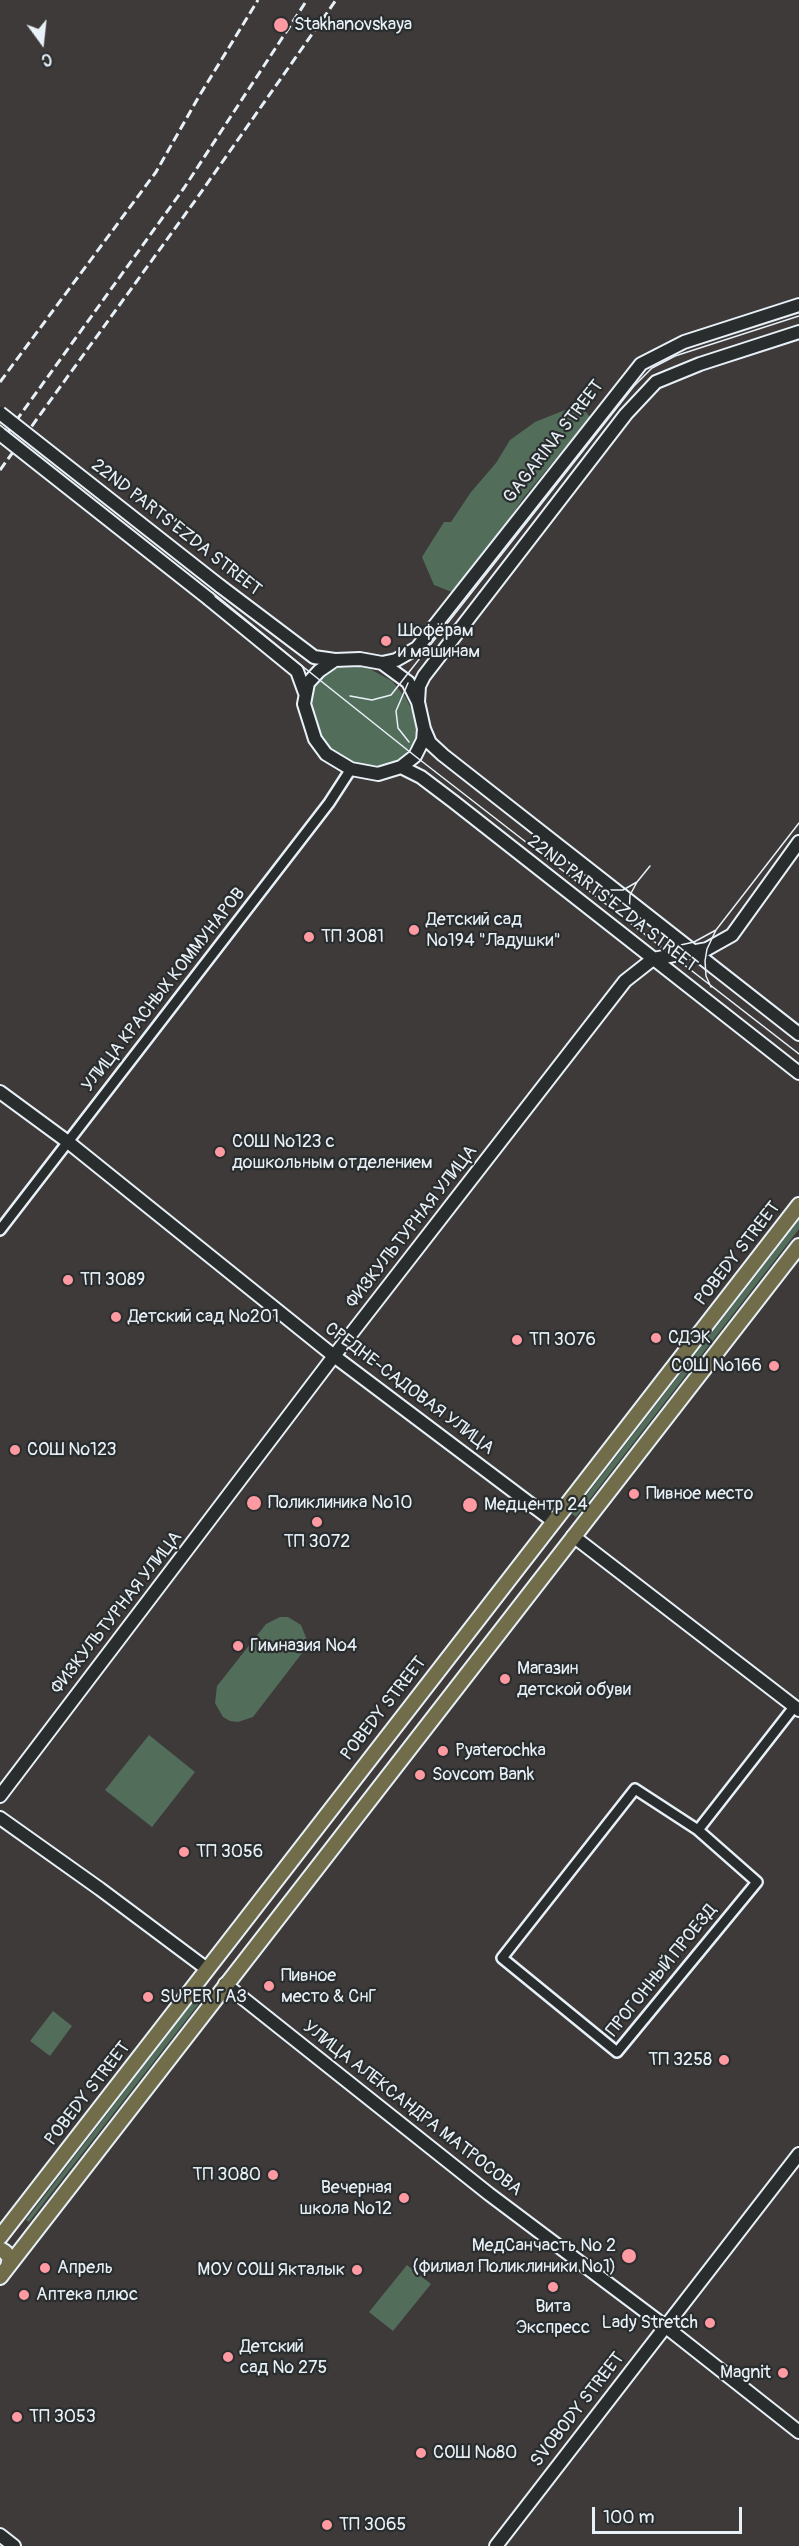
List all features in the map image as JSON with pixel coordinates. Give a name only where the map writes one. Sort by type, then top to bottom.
[{"type":"main road","name":"GAGARINA STREET","points":[[382,663],[396,660],[417,648],[641,364],[654,355],[684,342],[799,305]]},
{"type":"main road","points":[[418,702],[419,686],[424,676],[626,414],[656,382],[700,364],[799,332]]},
{"type":"main road","name":"22ND PARTS'EZDA STREET","points":[[0,413],[314,657],[335,660]]},
{"type":"main road","name":"22ND PARTS'EZDA STREET","points":[[0,434],[297,670],[305,693]]},
{"type":"main road","points":[[360,659],[382,663],[408,682],[418,702],[424,729],[423,740],[415,756],[401,767],[378,774],[351,770],[326,754],[315,739],[304,704],[305,693],[314,674],[335,660],[360,659]]},
{"type":"main road","name":"22ND PARTS'EZDA STREET","points":[[424,729],[430,742],[443,755],[799,1034]]},
{"type":"main road","name":"22ND PARTS'EZDA STREET","points":[[401,767],[421,777],[454,802],[799,1073]]},
{"type":"main road","name":"ФИЗКУЛЬТУРНАЯ УЛИЦА","points":[[0,1796],[334,1356],[625,981],[653,959],[707,949],[732,935],[799,842]]},
{"type":"main road","name":"СРЕДНЕ-САДОВАЯ УЛИЦА","points":[[0,1092],[68,1142],[334,1356],[797,1709]]},
{"type":"main road","name":"POBEDY STREET","points":[[0,2237],[799,1205]]},
{"type":"main road","points":[[4,2272],[799,1246]]},
{"type":"main road","name":"УЛИЦА АЛЕКСАНДРА МАТРОСОВА","points":[[0,1818],[100,1888],[207,1969],[489,2194],[666,2327],[799,2432]]},
{"type":"main road","name":"SVOBODY STREET","points":[[496,2546],[799,2154]]},
{"type":"main road","points":[[15,2217],[14,2225],[18,2235],[24,2236],[36,2231]]},
{"type":"main road","points":[[0,2249],[10,2258],[4,2272]]},
{"type":"main road","points":[[0,2535],[14,2546]]},
{"type":"street","name":"УЛИЦА КРАСНЫХ КОММУНАРОВ","points":[[0,1230],[329,803],[351,770]]},
{"type":"street","points":[[698,1830],[797,1709]]},
{"type":"street","name":"ПРОГОННЫЙ ПРОЕЗД","points":[[635,1789],[698,1830],[757,1882],[617,2052],[502,1958],[635,1789]]},
{"type":"green space","points":[[582,407],[590,417],[524,497],[489,549],[452,592],[434,585],[422,557],[444,522],[451,522],[471,492],[496,463],[510,440],[535,422],[570,408]]},
{"type":"green space","points":[[338,668],[370,669],[392,681],[406,698],[416,718],[418,728],[413,743],[404,756],[386,766],[363,765],[332,750],[318,731],[311,710],[313,687],[321,677]]},
{"type":"green space","points":[[799,1220],[799,1229],[576,1517],[572,1514]]},
{"type":"green space","points":[[280,1617],[288,1617],[301,1625],[307,1640],[306,1648],[253,1717],[238,1722],[230,1721],[223,1717],[215,1703],[217,1686],[266,1624]]},
{"type":"green space","points":[[149,1735],[195,1772],[152,1827],[105,1790]]},
{"type":"green space","points":[[197,1997],[201,2001],[29,2222],[26,2220]]},
{"type":"green space","points":[[53,2011],[72,2026],[50,2056],[30,2041]]},
{"type":"green space","points":[[407,2265],[431,2284],[393,2331],[369,2312]]},
{"type":"tram line","points":[[350,696],[372,700],[391,695],[634,386],[652,368],[675,356],[799,316]]},
{"type":"tram line","points":[[0,425],[415,756],[799,1054]]},
{"type":"tram line","points":[[408,683],[396,711],[398,728],[409,742]]},
{"type":"tram line","points":[[665,944],[676,946],[694,942],[716,930],[799,823]]},
{"type":"tram line","points":[[632,923],[629,915],[630,895],[650,866]]},
{"type":"tram line","points":[[598,890],[623,890],[637,882]]},
{"type":"tram line","points":[[711,987],[706,976],[705,961],[707,949],[716,930]]},
{"type":"railway","points":[[0,382],[156,172],[258,0]]},
{"type":"railway","points":[[0,443],[184,188],[307,0]]},
{"type":"railway","points":[[0,470],[197,198],[336,0]]},
{"type":"place","name":"Stakhanovskaya","points":[[281,25]]},
{"type":"place","name":"Шофёрам и машинам","points":[[386,641]]},
{"type":"place","name":"Детский сад №194 \"Ладушки\"","points":[[414,930]]},
{"type":"place","name":"ТП 3081","points":[[309,937]]},
{"type":"place","name":"СОШ №123 с дошкольным отделением","points":[[220,1152]]},
{"type":"place","name":"ТП 3089","points":[[68,1280]]},
{"type":"place","name":"Детский сад №201","points":[[116,1317]]},
{"type":"place","name":"СДЭК","points":[[656,1338]]},
{"type":"place","name":"ТП 3076","points":[[517,1340]]},
{"type":"place","name":"СОШ №166","points":[[774,1366]]},
{"type":"place","name":"СОШ №123","points":[[15,1450]]},
{"type":"place","name":"Пивное место","points":[[634,1494]]},
{"type":"place","name":"Поликлиника №10","points":[[254,1503]]},
{"type":"place","name":"Медцентр 24","points":[[470,1505]]},
{"type":"place","name":"ТП 3072","points":[[317,1522]]},
{"type":"place","name":"Гимназия №4","points":[[238,1646]]},
{"type":"place","name":"Магазин детской обуви","points":[[505,1679]]},
{"type":"place","name":"Pyaterochka","points":[[443,1751]]},
{"type":"place","name":"Sovcom Bank","points":[[420,1775]]},
{"type":"place","name":"ТП 3056","points":[[184,1852]]},
{"type":"place","name":"Пивное место & СнГ","points":[[269,1986]]},
{"type":"place","name":"SUPER ГАЗ","points":[[148,1997]]},
{"type":"place","name":"ТП 3258","points":[[724,2060]]},
{"type":"place","name":"ТП 3080","points":[[273,2175]]},
{"type":"place","name":"Вечерная школа №12","points":[[404,2198]]},
{"type":"place","name":"МедСанчасть № 2 (филиал Поликлиники №1)","points":[[629,2256]]},
{"type":"place","name":"Апрель","points":[[45,2268]]},
{"type":"place","name":"МОУ СОШ Якталык","points":[[357,2270]]},
{"type":"place","name":"Вита Экспресс","points":[[553,2287]]},
{"type":"place","name":"Аптека плюс","points":[[24,2295]]},
{"type":"place","name":"Lady Stretch","points":[[710,2323]]},
{"type":"place","name":"Детский сад № 275","points":[[228,2357]]},
{"type":"place","name":"Magnit","points":[[783,2373]]},
{"type":"place","name":"ТП 3053","points":[[17,2417]]},
{"type":"place","name":"СОШ №80","points":[[421,2453]]},
{"type":"place","name":"ТП 3065","points":[[327,2525]]}]
